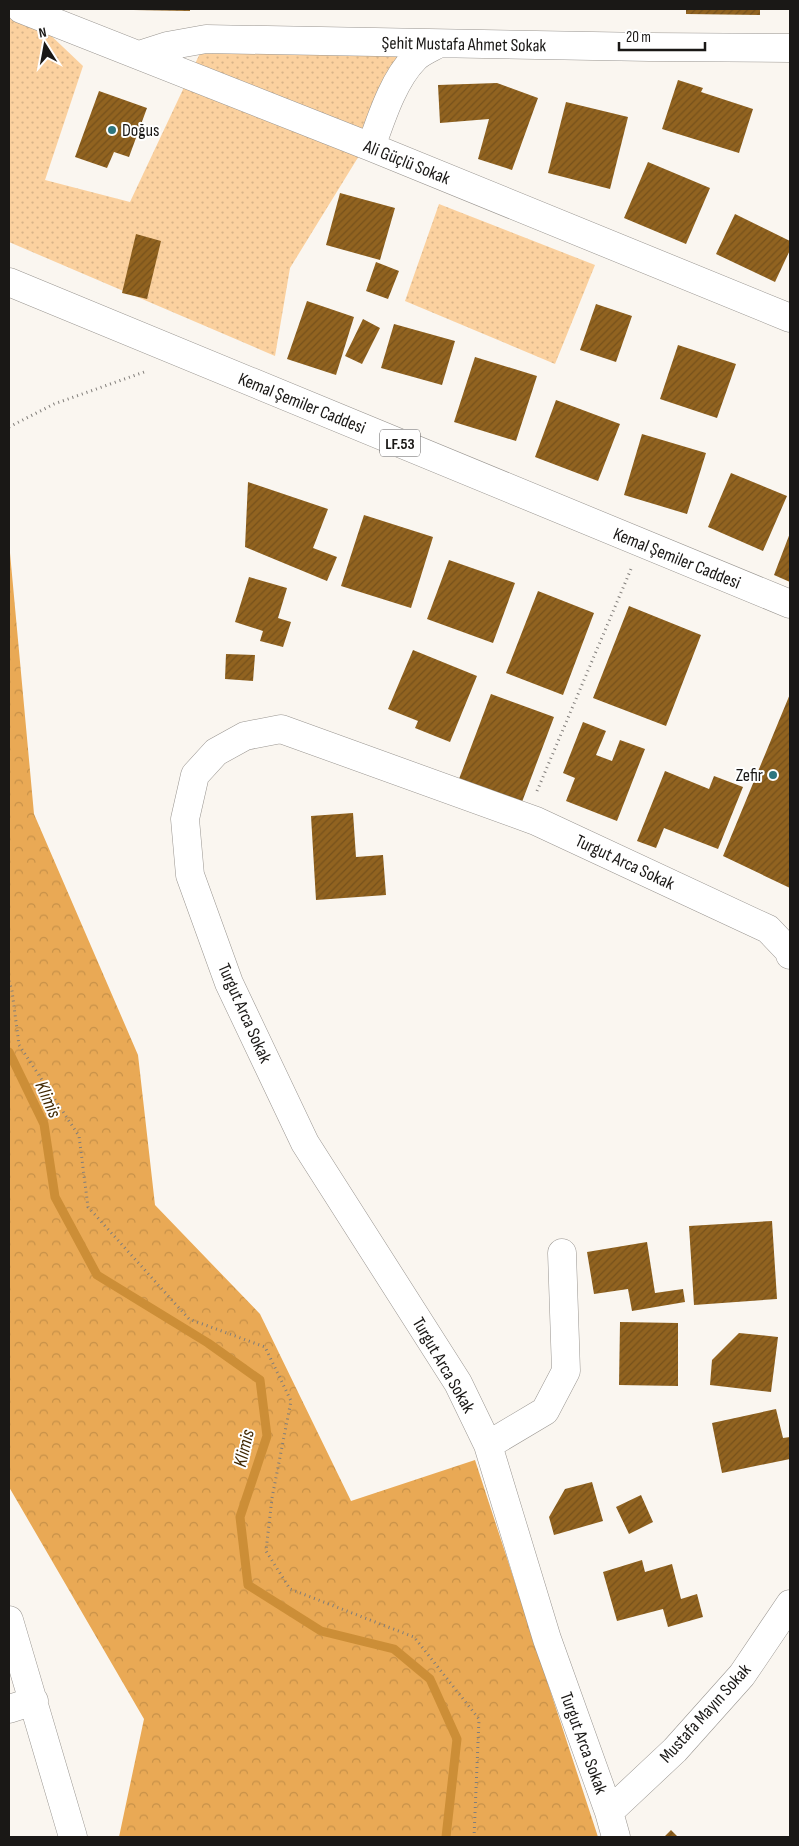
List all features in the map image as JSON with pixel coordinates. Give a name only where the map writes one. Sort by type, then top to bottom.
[{"type":"street","name":"Ali Güçlü Sokak","points":[[22,9],[371,147],[790,318]]},
{"type":"street","name":"Şehit Mustafa Ahmet Sokak","points":[[139,55],[167,46],[206,39],[649,48],[790,48]]},
{"type":"street","points":[[371,147],[385,109],[397,84],[416,57],[438,44]]},
{"type":"street","name":"Kemal Şemiler Caddesi","points":[[9,282],[790,604]]},
{"type":"street","name":"Turgut Arca Sokak","points":[[616,1837],[547,1638],[488,1445],[458,1383],[305,1143],[229,983],[190,875],[185,819],[195,775],[216,752],[245,736],[282,730],[526,817],[768,928],[790,953]]},
{"type":"street","points":[[488,1445],[545,1411],[566,1372],[562,1253]]},
{"type":"street","name":"Mustafa Mayın Sokak","points":[[608,1812],[675,1750],[742,1675],[790,1604]]},
{"type":"street","points":[[9,1620],[21,1705],[73,1837]]},
{"type":"path","points":[[9,427],[54,404],[187,356]]},
{"type":"path","points":[[526,817],[643,543]]},
{"type":"path","points":[[9,981],[20,1045],[79,1136],[88,1207],[189,1318],[265,1347],[291,1402],[272,1498],[266,1551],[290,1589],[414,1637],[479,1719],[474,1837]]},
{"type":"shaded area","points":[[9,9],[23,9],[83,66],[45,180],[130,202],[202,49],[421,55],[290,268],[275,356],[9,242]]},
{"type":"shaded area","points":[[439,204],[595,265],[555,364],[405,301]]},
{"type":"green space","points":[[9,542],[34,814],[138,1055],[155,1205],[260,1314],[351,1501],[475,1460],[598,1837],[119,1837],[144,1719],[9,1487]]},
{"type":"building","points":[[190,9],[190,11],[133,10]]},
{"type":"building","points":[[686,9],[760,9],[760,15],[686,14]]},
{"type":"building","points":[[678,80],[703,88],[701,92],[753,109],[739,153],[662,129]]},
{"type":"building","points":[[497,83],[538,98],[512,170],[478,159],[489,119],[440,123],[438,85]]},
{"type":"building","name":"Doğus","points":[[99,91],[147,108],[129,157],[114,152],[107,168],[75,157]]},
{"type":"building","points":[[566,102],[628,117],[610,189],[548,173]]},
{"type":"building","points":[[648,162],[710,188],[686,244],[624,218]]},
{"type":"building","points":[[340,193],[395,208],[380,260],[326,245]]},
{"type":"building","points":[[735,214],[790,241],[790,250],[775,282],[716,254]]},
{"type":"building","points":[[136,234],[161,241],[147,299],[122,293]]},
{"type":"building","points":[[376,262],[399,271],[388,299],[366,291]]},
{"type":"building","points":[[307,301],[354,317],[336,375],[287,359]]},
{"type":"building","points":[[596,304],[632,316],[616,362],[580,350]]},
{"type":"building","points":[[363,319],[380,328],[362,364],[345,356]]},
{"type":"building","points":[[394,324],[455,341],[442,385],[381,368]]},
{"type":"building","points":[[678,345],[736,364],[717,418],[660,399]]},
{"type":"building","points":[[475,357],[537,376],[516,441],[454,422]]},
{"type":"building","points":[[556,400],[620,424],[598,481],[535,457]]},
{"type":"building","points":[[642,434],[706,453],[687,514],[624,495]]},
{"type":"building","points":[[731,473],[787,496],[763,551],[708,527]]},
{"type":"building","points":[[248,482],[328,509],[313,548],[337,557],[327,581],[245,547]]},
{"type":"building","points":[[364,515],[433,537],[411,608],[341,586]]},
{"type":"building","points":[[790,533],[790,582],[774,575]]},
{"type":"building","points":[[449,560],[515,583],[493,643],[427,619]]},
{"type":"building","points":[[249,577],[287,588],[278,618],[291,622],[283,647],[260,641],[263,631],[235,622]]},
{"type":"building","points":[[538,591],[594,613],[563,695],[506,673]]},
{"type":"building","points":[[629,606],[701,635],[666,726],[593,698]]},
{"type":"building","points":[[413,650],[477,676],[450,742],[415,728],[418,721],[388,709]]},
{"type":"building","points":[[226,654],[255,655],[253,681],[225,679]]},
{"type":"building","points":[[491,694],[554,717],[522,802],[459,779]]},
{"type":"building","name":"Zefir","points":[[790,694],[790,888],[723,856]]},
{"type":"building","points":[[583,722],[606,731],[596,755],[612,761],[620,740],[645,749],[617,821],[566,801],[575,778],[563,773]]},
{"type":"building","points":[[665,771],[709,789],[714,776],[743,787],[718,849],[664,828],[656,848],[637,841]]},
{"type":"building","points":[[353,813],[356,857],[383,855],[386,895],[316,900],[311,816]]},
{"type":"building","points":[[772,1221],[777,1299],[694,1305],[689,1226]]},
{"type":"building","points":[[647,1242],[655,1293],[683,1289],[685,1302],[632,1311],[628,1289],[594,1294],[587,1252]]},
{"type":"building","points":[[620,1322],[678,1323],[678,1386],[619,1385]]},
{"type":"building","points":[[739,1333],[778,1337],[771,1392],[710,1385],[712,1360]]},
{"type":"building","points":[[776,1409],[783,1438],[790,1437],[790,1459],[722,1473],[712,1423]]},
{"type":"building","points":[[592,1482],[603,1521],[554,1535],[549,1517],[565,1489]]},
{"type":"building","points":[[641,1495],[653,1522],[629,1534],[616,1507]]},
{"type":"building","points":[[642,1560],[645,1572],[672,1564],[681,1599],[697,1594],[703,1617],[668,1627],[663,1609],[617,1621],[603,1572]]},
{"type":"building","points":[[671,1830],[678,1837],[664,1837]]},
{"type":"waterway","name":"Klimis","points":[[9,1052],[44,1124],[55,1197],[97,1275],[208,1343],[260,1380],[267,1436],[240,1517],[248,1585],[321,1631],[394,1649],[430,1679],[457,1739],[446,1837]]},
{"type":"place","name":"Doğus","points":[[112,130]]},
{"type":"place","name":"Zefir","points":[[773,775]]}]
